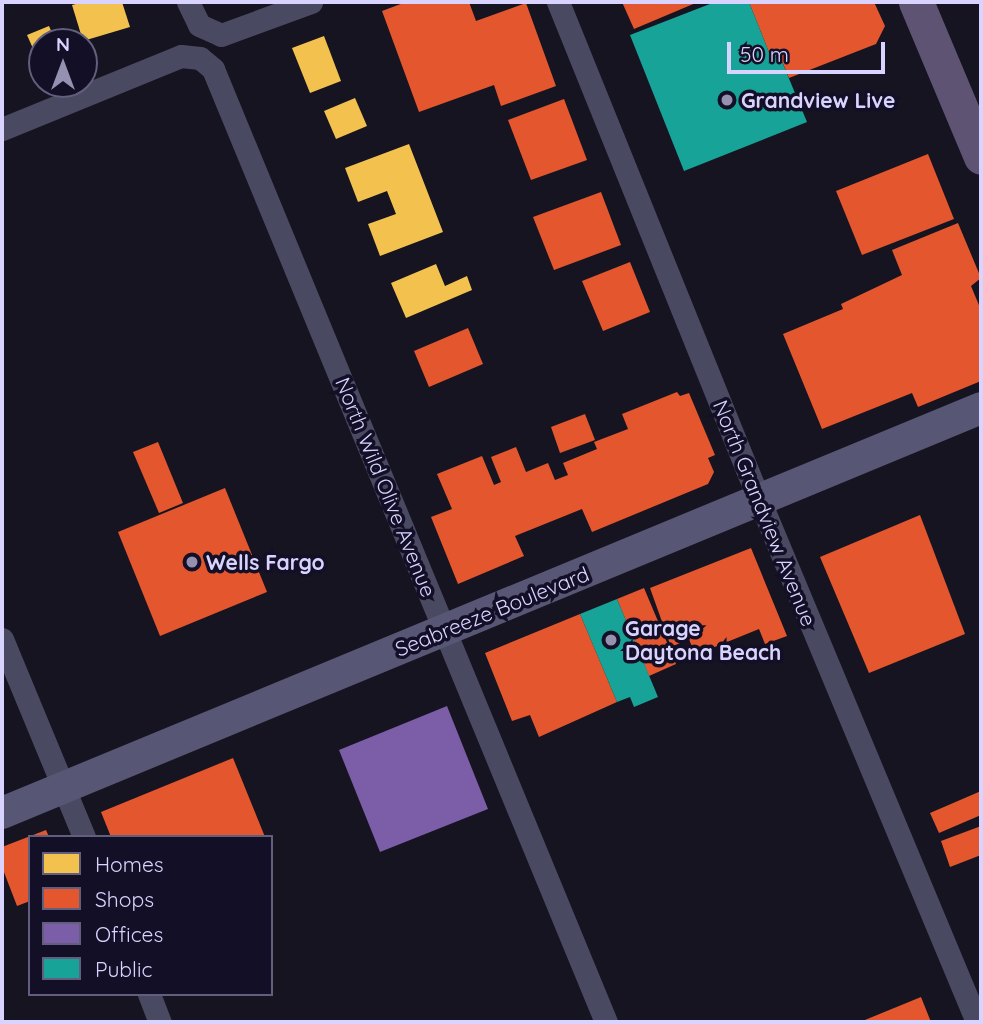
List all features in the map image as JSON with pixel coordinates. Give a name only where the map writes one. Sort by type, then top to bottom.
[{"type":"main road","points":[[916,2],[981,157]]},
{"type":"main road","name":"Seabreeze Boulevard","points":[[2,813],[760,503],[981,408]]},
{"type":"street","points":[[192,10],[206,30],[229,36],[311,2]]},
{"type":"street","name":"North Grandview Avenue","points":[[558,2],[760,503],[978,1022]]},
{"type":"street","name":"North Wild Olive Avenue","points":[[2,129],[181,56],[200,58],[214,69],[606,1022]]},
{"type":"street","points":[[2,639],[83,835]]},
{"type":"street","points":[[150,996],[160,1022]]},
{"type":"building: Homes","points":[[84,2],[122,2],[130,27],[98,37],[98,28],[79,28],[72,5]]},
{"type":"building: Homes","points":[[324,36],[341,81],[310,93],[292,48]]},
{"type":"building: Homes","points":[[355,98],[367,126],[336,139],[324,111]]},
{"type":"building: Homes","points":[[409,144],[443,232],[380,256],[368,224],[396,214],[387,191],[358,202],[345,168]]},
{"type":"building: Homes","points":[[436,264],[445,286],[467,276],[472,290],[406,318],[391,283]]},
{"type":"building: Shops","points":[[406,2],[469,2],[476,21],[526,3],[556,86],[501,106],[494,85],[419,112],[382,11]]},
{"type":"building: Shops","points":[[622,2],[698,2],[634,29]]},
{"type":"building: Shops","points":[[749,2],[874,2],[885,26],[876,44],[789,78],[778,52],[770,55]]},
{"type":"building: Shops","points":[[564,99],[587,160],[531,180],[508,120]]},
{"type":"building: Shops","points":[[928,154],[954,219],[862,255],[836,191]]},
{"type":"building: Shops","points":[[601,192],[621,245],[554,270],[533,217]]},
{"type":"building: Shops","points":[[958,223],[981,278],[971,286],[981,310],[981,381],[918,407],[912,393],[822,429],[783,334],[843,309],[841,304],[902,275],[892,250]]},
{"type":"building: Shops","points":[[630,262],[650,312],[603,331],[582,281]]},
{"type":"building: Shops","points":[[468,328],[483,364],[429,387],[414,351]]},
{"type":"building: Shops","points":[[677,392],[680,396],[689,393],[715,455],[708,458],[714,472],[708,484],[592,532],[582,509],[515,536],[524,556],[458,584],[431,517],[452,509],[437,474],[482,456],[494,485],[501,482],[491,457],[516,447],[526,472],[548,463],[555,480],[568,475],[563,463],[597,449],[594,442],[628,429],[622,414]]},
{"type":"building: Shops","points":[[585,414],[595,440],[560,453],[551,427]]},
{"type":"building: Shops","points":[[158,442],[183,503],[159,513],[133,452]]},
{"type":"building: Shops","name":"Wells Fargo","points":[[225,488],[267,592],[160,636],[118,532]]},
{"type":"building: Shops","points":[[920,515],[965,634],[869,673],[820,557]]},
{"type":"building: Shops","points":[[751,548],[787,636],[765,644],[759,629],[695,655],[689,639],[671,647],[650,588]]},
{"type":"building: Shops","points":[[644,588],[676,664],[649,676],[617,599]]},
{"type":"building: Shops","points":[[580,614],[617,702],[539,737],[530,715],[512,721],[485,653]]},
{"type":"building: Shops","points":[[233,758],[264,835],[110,835],[101,812]]},
{"type":"building: Shops","points":[[981,791],[981,815],[939,833],[930,813]]},
{"type":"building: Shops","points":[[981,826],[981,855],[950,867],[941,841]]},
{"type":"building: Shops","points":[[46,830],[48,835],[33,835]]},
{"type":"building: Shops","points":[[28,837],[28,902],[17,906],[2,867],[2,847]]},
{"type":"building: Shops","points":[[921,997],[931,1022],[860,1022]]},
{"type":"building: Offices","points":[[447,706],[488,809],[380,852],[339,750]]},
{"type":"building: Public","name":"Grandview Live","points":[[715,2],[749,2],[770,55],[778,52],[807,122],[684,171],[630,35]]},
{"type":"building: Public","points":[[617,599],[658,697],[634,707],[630,697],[617,702],[580,614]]},
{"type":"place","name":"Grandview Live","points":[[727,100]]},
{"type":"place","name":"Wells Fargo","points":[[192,562]]},
{"type":"place","name":"Garage Daytona Beach","points":[[611,640]]}]
